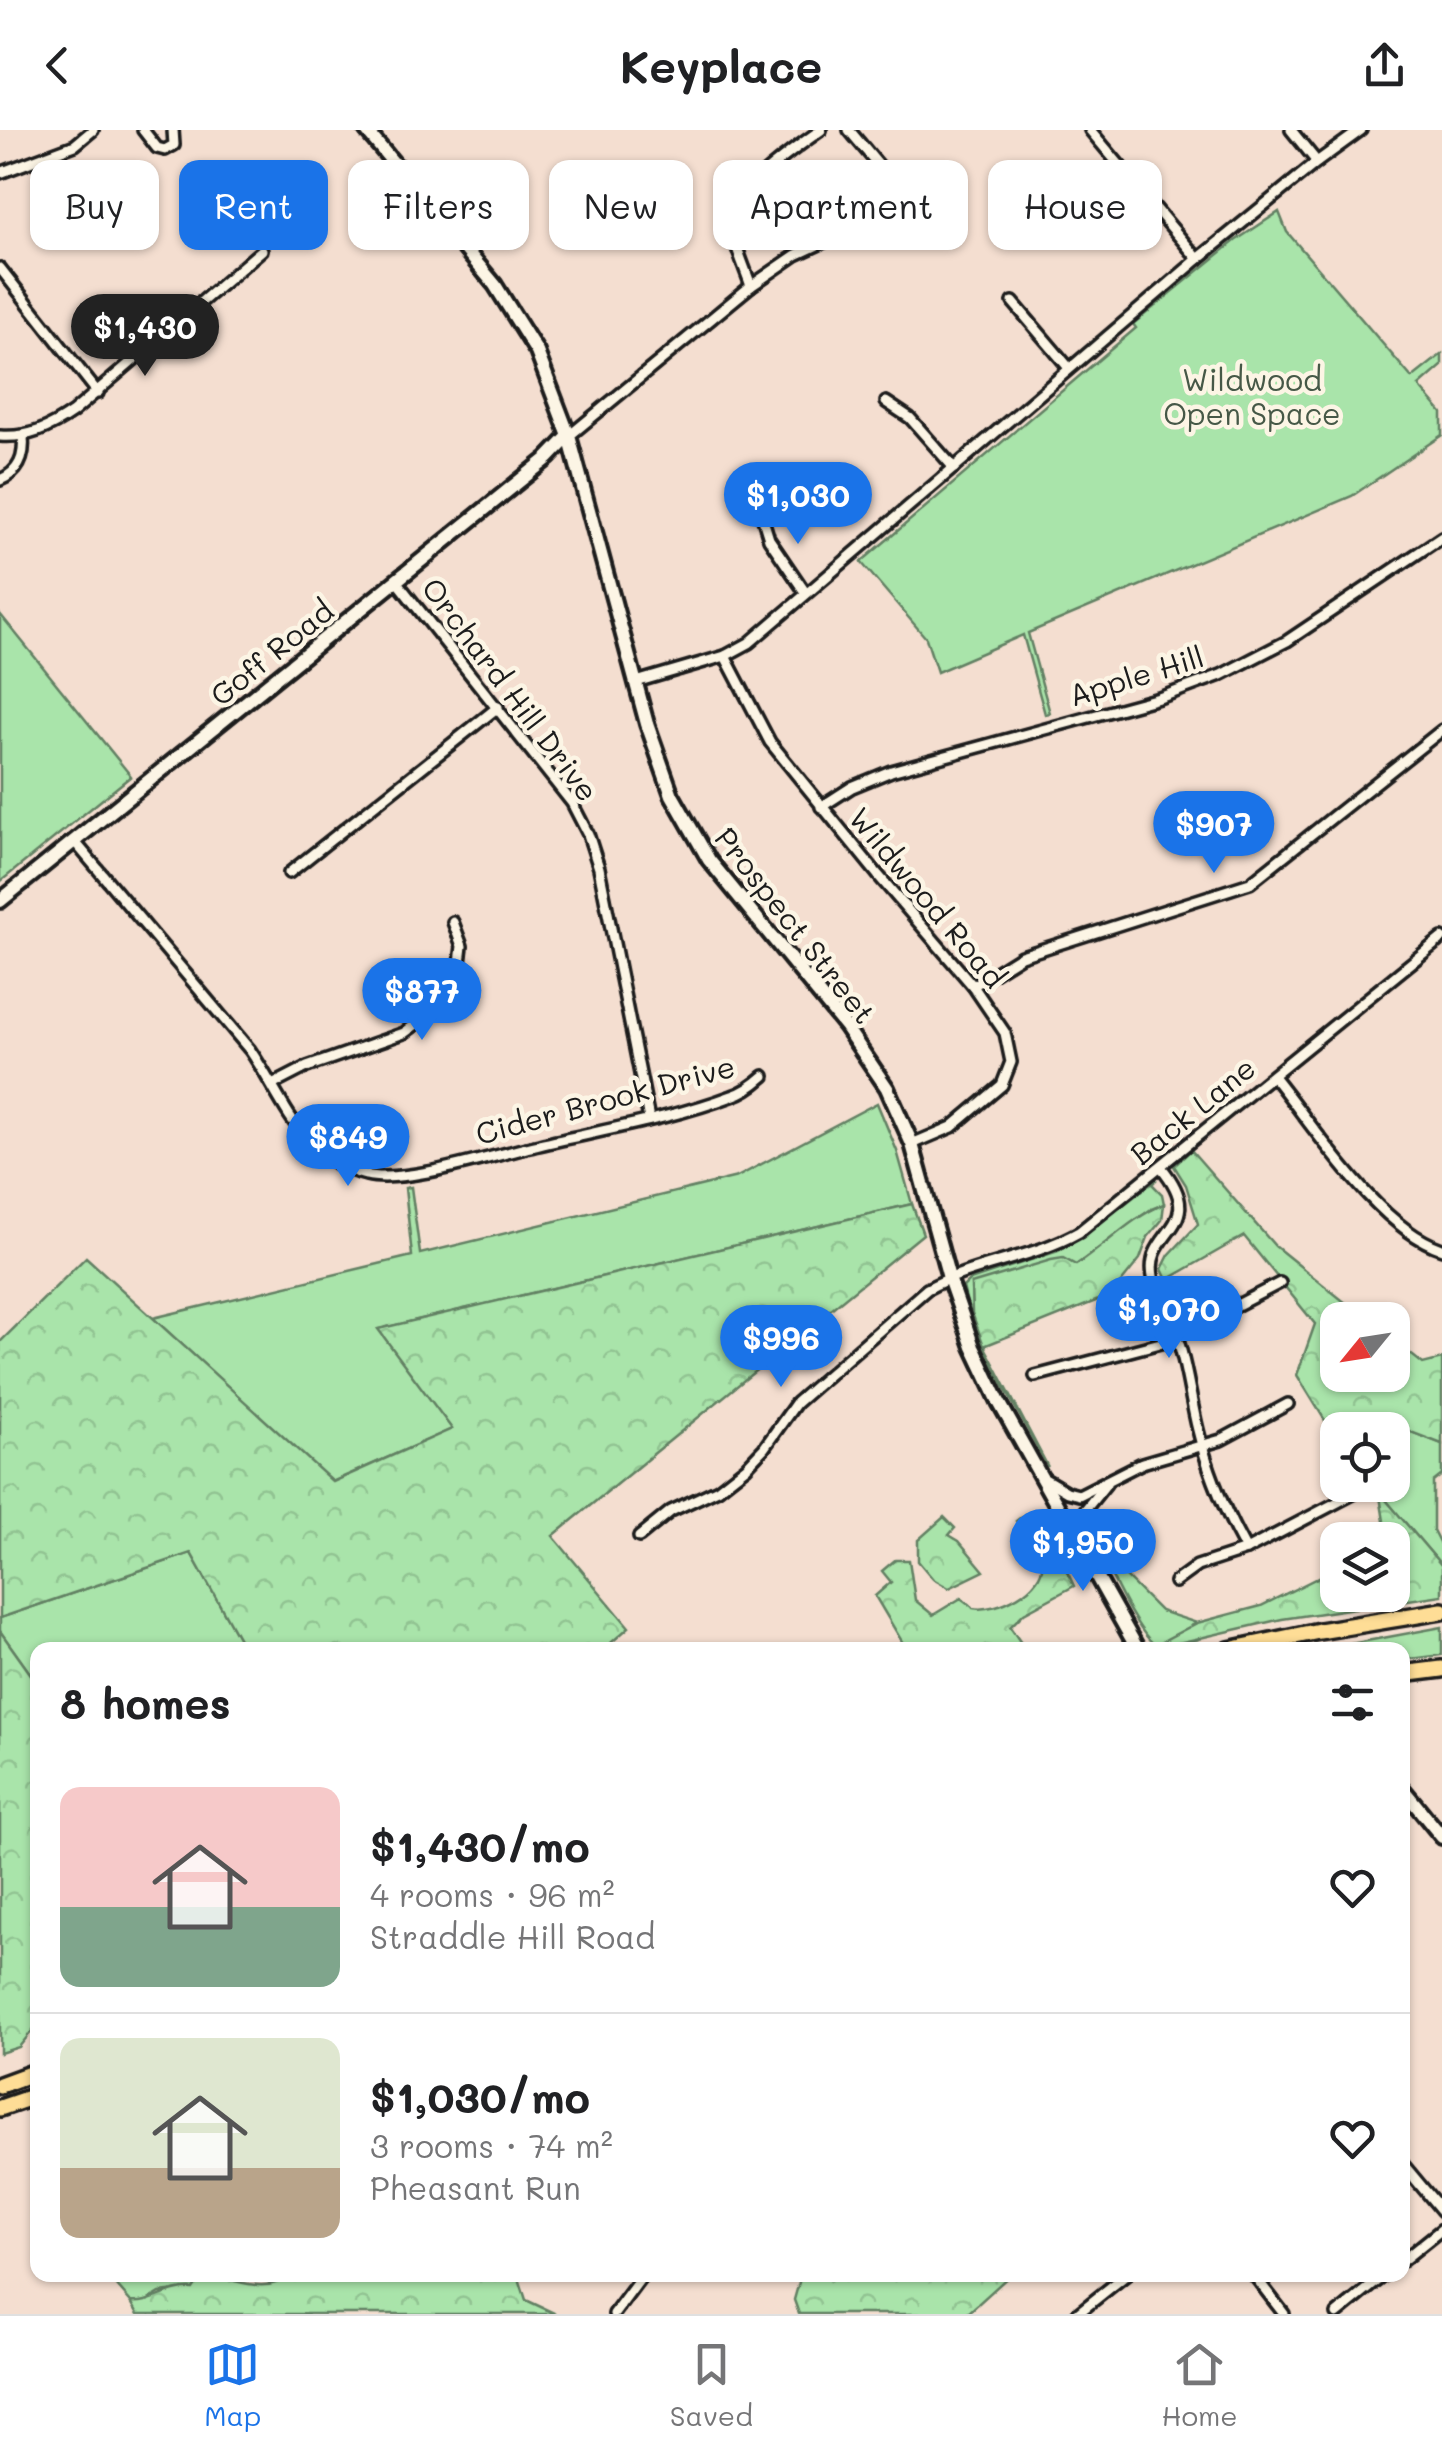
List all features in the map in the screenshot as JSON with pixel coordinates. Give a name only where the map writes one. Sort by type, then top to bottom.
[{"type":"highway","points":[[1296,1642],[1442,1611]]},
{"type":"highway","points":[[1410,1673],[1442,1669]]},
{"type":"highway","points":[[0,2072],[30,2069]]},
{"type":"highway","points":[[0,2085],[30,2072]]},
{"type":"highway","points":[[0,2108],[30,2098]]},
{"type":"main road","name":"Prospect Street","points":[[366,130],[482,270],[518,318],[546,369],[569,436],[658,762],[690,829],[720,874],[867,1056],[887,1088],[912,1144],[973,1348],[1134,1642]]},
{"type":"main road","name":"Goff Road","points":[[0,901],[398,582],[548,458],[569,436]]},
{"type":"main road","points":[[1410,1798],[1442,1837]]},
{"type":"street","points":[[0,173],[74,145],[93,130]]},
{"type":"street","points":[[142,130],[157,148],[165,150],[174,145],[172,130]]},
{"type":"street","points":[[751,286],[730,216],[736,203],[778,159],[821,130]]},
{"type":"street","points":[[569,436],[751,286],[796,255],[861,225],[888,202],[892,180],[849,130]]},
{"type":"street","points":[[1090,130],[1198,259]]},
{"type":"street","points":[[1290,130],[1317,162]]},
{"type":"street","points":[[636,682],[726,656],[749,643],[1198,259],[1361,130]]},
{"type":"street","points":[[0,436],[23,436],[60,422],[262,250]]},
{"type":"street","points":[[0,268],[98,393]]},
{"type":"street","points":[[1012,302],[1069,368]]},
{"type":"street","points":[[886,402],[910,418],[954,468]]},
{"type":"street","points":[[0,480],[23,457],[23,436]]},
{"type":"street","points":[[762,516],[769,539],[805,592]]},
{"type":"street","name":"Apple Hill","points":[[821,807],[852,787],[891,771],[1159,698],[1220,675],[1288,641],[1442,536]]},
{"type":"street","name":"Orchard Hill Drive","points":[[398,582],[572,803],[588,834],[599,868],[649,1119]]},
{"type":"street","name":"Wildwood Road","points":[[726,656],[770,742],[973,986],[1005,1033],[1011,1062],[1002,1085],[952,1127],[912,1144]]},
{"type":"street","points":[[289,873],[498,707]]},
{"type":"street","points":[[973,986],[1021,956],[1250,883],[1442,730]]},
{"type":"street","name":"Cider Brook Drive","points":[[74,842],[250,1050],[274,1084],[295,1128],[316,1152],[368,1176],[411,1174],[649,1119],[728,1098],[748,1090],[764,1076]]},
{"type":"street","points":[[274,1084],[307,1066],[404,1033],[434,1010],[460,963],[462,946],[452,922]]},
{"type":"street","name":"Back Lane","points":[[639,1537],[671,1511],[718,1489],[746,1466],[796,1403],[917,1296],[949,1278],[1065,1240],[1094,1222],[1442,938]]},
{"type":"street","points":[[1273,1076],[1382,1211],[1410,1235],[1442,1249]]},
{"type":"street","points":[[1161,1167],[1178,1192],[1180,1209],[1176,1223],[1153,1257],[1152,1274],[1177,1337],[1202,1446],[1220,1498],[1246,1550]]},
{"type":"street","points":[[1035,1376],[1177,1337],[1280,1284]]},
{"type":"street","points":[[1040,1476],[1073,1494],[1085,1492],[1142,1463],[1202,1446],[1288,1404]]},
{"type":"street","points":[[1084,1553],[1085,1510],[1111,1479]]},
{"type":"street","points":[[1176,1582],[1197,1566],[1246,1550],[1338,1502]]},
{"type":"street","points":[[1410,2173],[1442,2211]]},
{"type":"street","points":[[1410,2255],[1442,2229]]},
{"type":"street","points":[[614,2314],[638,2282]]},
{"type":"street","points":[[1077,2314],[1117,2282]]},
{"type":"street","points":[[1259,2282],[1284,2314]]},
{"type":"street","points":[[1337,2314],[1376,2282]]},
{"type":"green space","name":"Wildwood Open Space","points":[[1279,212],[1287,232],[1412,378],[1442,354],[1442,366],[1419,386],[1442,413],[1442,435],[1352,496],[1028,633],[1050,713],[1045,714],[1023,635],[937,672],[926,638],[861,562],[1136,328],[1133,324],[1235,241]]},
{"type":"green space","points":[[0,614],[131,776],[0,882]]},
{"type":"green space","points":[[877,1103],[897,1151],[912,1204],[379,1329],[453,1429],[332,1482],[153,1318],[412,1256],[405,1188],[411,1187],[420,1254],[737,1177]]},
{"type":"green space","points":[[1191,1150],[1275,1246],[1345,1302],[1320,1302],[1320,1392],[1410,1392],[1410,1354],[1423,1364],[1442,1359],[1442,1444],[1410,1432],[1410,1412],[1320,1412],[1297,1375],[1315,1324],[1244,1236],[1167,1280],[1162,1269],[1169,1255],[1198,1224],[1186,1185],[1174,1166]]},
{"type":"green space","points":[[1157,1179],[1152,1184],[1162,1194],[1164,1204],[1151,1209],[1076,1265],[971,1284],[972,1313],[984,1345],[1048,1467],[974,1332],[963,1287],[970,1280],[1058,1251],[1078,1240]]},
{"type":"green space","points":[[912,1204],[923,1234],[553,1536],[629,1627],[612,1642],[241,1642],[191,1553],[0,1618],[0,1342],[86,1257],[333,1482],[452,1429],[378,1329]]},
{"type":"green space","points":[[1164,1204],[1162,1220],[1148,1237],[1140,1259],[1111,1295],[984,1346],[972,1313],[971,1284],[1051,1260],[1063,1258],[1076,1265]]},
{"type":"green space","points":[[1410,1431],[1442,1444],[1442,1475],[1433,1482],[1433,1530],[1442,1548],[1442,1566],[1410,1528],[1410,1522],[1405,1522],[1388,1502],[1410,1502]]},
{"type":"green space","points":[[1381,1502],[1388,1502],[1405,1522],[1384,1522]]},
{"type":"green space","points":[[1025,1514],[1048,1537],[1074,1586],[1024,1613],[1010,1627],[1020,1642],[902,1642],[875,1596],[891,1582],[882,1571],[895,1560],[909,1560],[915,1600],[933,1615],[961,1598],[973,1608],[994,1607],[1028,1589],[1041,1570],[1039,1550],[1016,1521]]},
{"type":"green space","points":[[944,1517],[955,1528],[949,1535],[984,1571],[949,1588],[933,1579],[918,1561],[918,1540]]},
{"type":"green space","points":[[1410,1528],[1442,1566],[1442,1595],[1410,1600]]},
{"type":"green space","points":[[1092,1535],[1114,1565],[1160,1611],[1197,1623],[1163,1642],[1152,1642],[1113,1580]]},
{"type":"green space","points":[[191,1553],[241,1642],[30,1642],[30,1673],[0,1631],[0,1618]]},
{"type":"green space","points":[[1320,1576],[1320,1612],[1329,1612],[1183,1642],[1161,1642],[1197,1623],[1261,1606]]},
{"type":"green space","points":[[1442,1627],[1442,1655],[1410,1659],[1410,1642],[1361,1642]]},
{"type":"green space","points":[[0,1631],[30,1673],[30,2034],[19,2047],[0,2053]]},
{"type":"green space","points":[[113,2282],[198,2282],[193,2289],[160,2293],[142,2304],[131,2302]]},
{"type":"green space","points":[[198,2282],[520,2282],[526,2300],[556,2314],[138,2314],[131,2302],[193,2289]]},
{"type":"green space","points":[[799,2282],[1002,2282],[967,2314],[799,2314],[794,2300]]}]
